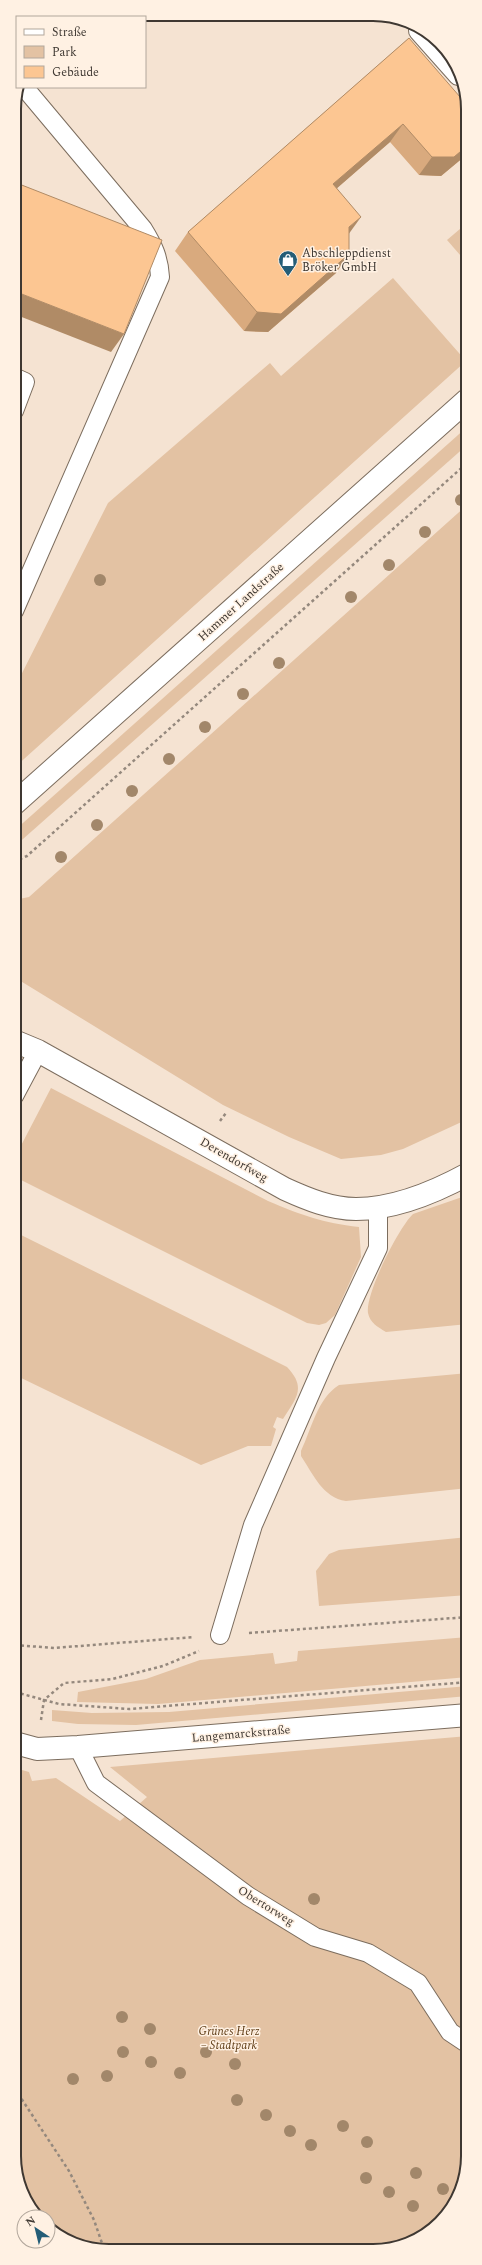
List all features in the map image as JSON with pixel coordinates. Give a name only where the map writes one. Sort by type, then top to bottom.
[{"type":"street","name":"Hammer Landstraße","points":[[21,798],[461,405]]},
{"type":"street","name":"Derendorfweg","points":[[21,1044],[38,1051],[285,1189],[333,1206],[356,1209],[378,1206],[413,1198],[461,1177]]},
{"type":"street","name":"Langemarckstraße","points":[[21,1745],[37,1749],[78,1747],[461,1716]]},
{"type":"lane","points":[[423,37],[450,67]]},
{"type":"lane","points":[[21,595],[160,277],[159,264],[153,246],[143,229],[25,88]]},
{"type":"lane","points":[[21,380],[25,382],[21,393]]},
{"type":"lane","points":[[21,1083],[38,1051]]},
{"type":"lane","points":[[220,1635],[253,1525],[326,1358],[378,1248],[378,1206]]},
{"type":"lane","name":"Obertorweg","points":[[78,1747],[96,1783],[248,1896],[315,1936],[368,1953],[418,1983],[450,2032],[461,2039]]},
{"type":"path","points":[[21,859],[27,856],[461,468]]},
{"type":"path","points":[[37,1749],[44,1700],[64,1683],[112,1679],[163,1666],[191,1656],[220,1635]]},
{"type":"path","points":[[21,1694],[58,1704],[99,1708],[156,1708],[461,1683]]},
{"type":"path","points":[[21,2098],[69,2171],[94,2220],[102,2244]]},
{"type":"green space","points":[[461,228],[461,256],[447,240]]},
{"type":"green space","points":[[393,278],[461,355],[461,366],[21,762],[21,675],[108,503],[270,363],[281,376]]},
{"type":"green space","points":[[461,432],[461,450],[21,841],[21,825]]},
{"type":"green space","points":[[461,510],[461,1122],[403,1149],[381,1155],[341,1159],[289,1137],[223,1105],[21,981],[21,899],[29,897]]},
{"type":"green space","points":[[51,1088],[268,1201],[312,1218],[359,1227],[361,1257],[335,1315],[326,1323],[319,1325],[307,1323],[21,1180],[21,1146]]},
{"type":"green space","points":[[461,1197],[461,1325],[386,1332],[372,1322],[368,1313],[368,1304],[384,1261],[400,1232],[413,1214]]},
{"type":"green space","points":[[21,1235],[287,1367],[293,1374],[297,1381],[297,1393],[292,1405],[283,1419],[277,1417],[273,1427],[276,1429],[271,1446],[248,1446],[201,1465],[21,1378]]},
{"type":"green space","points":[[461,1374],[461,1489],[346,1501],[338,1499],[325,1490],[314,1477],[301,1456],[301,1451],[320,1406],[325,1398],[339,1385]]},
{"type":"green space","points":[[461,1538],[461,1596],[319,1606],[316,1571],[329,1554],[339,1550]]},
{"type":"green space","points":[[461,1638],[461,1678],[158,1704],[77,1702],[78,1692],[146,1679],[200,1660],[273,1653],[275,1664],[297,1661],[298,1651]]},
{"type":"green space","points":[[461,1687],[461,1697],[136,1725],[78,1724],[52,1721],[52,1710],[92,1713],[169,1712]]},
{"type":"green space","name":"Grünes Herz – Stadtpark","points":[[461,1737],[461,2162],[458,2179],[449,2200],[443,2210],[422,2229],[401,2239],[373,2244],[103,2244],[86,2241],[60,2229],[56,2226],[56,2209],[38,2209],[24,2179],[21,2156],[21,1770],[29,1772],[32,1781],[56,1778],[120,1821],[147,1797],[110,1767]]},
{"type":"building","points":[[409,38],[460,97],[461,151],[454,157],[432,157],[403,124],[333,184],[361,217],[349,227],[349,254],[281,314],[257,312],[188,232]]},
{"type":"building","points":[[21,185],[162,240],[124,334],[21,294]]},
{"type":"place","name":"Abschleppdienst Bröker GmbH","points":[[288,277]]}]
